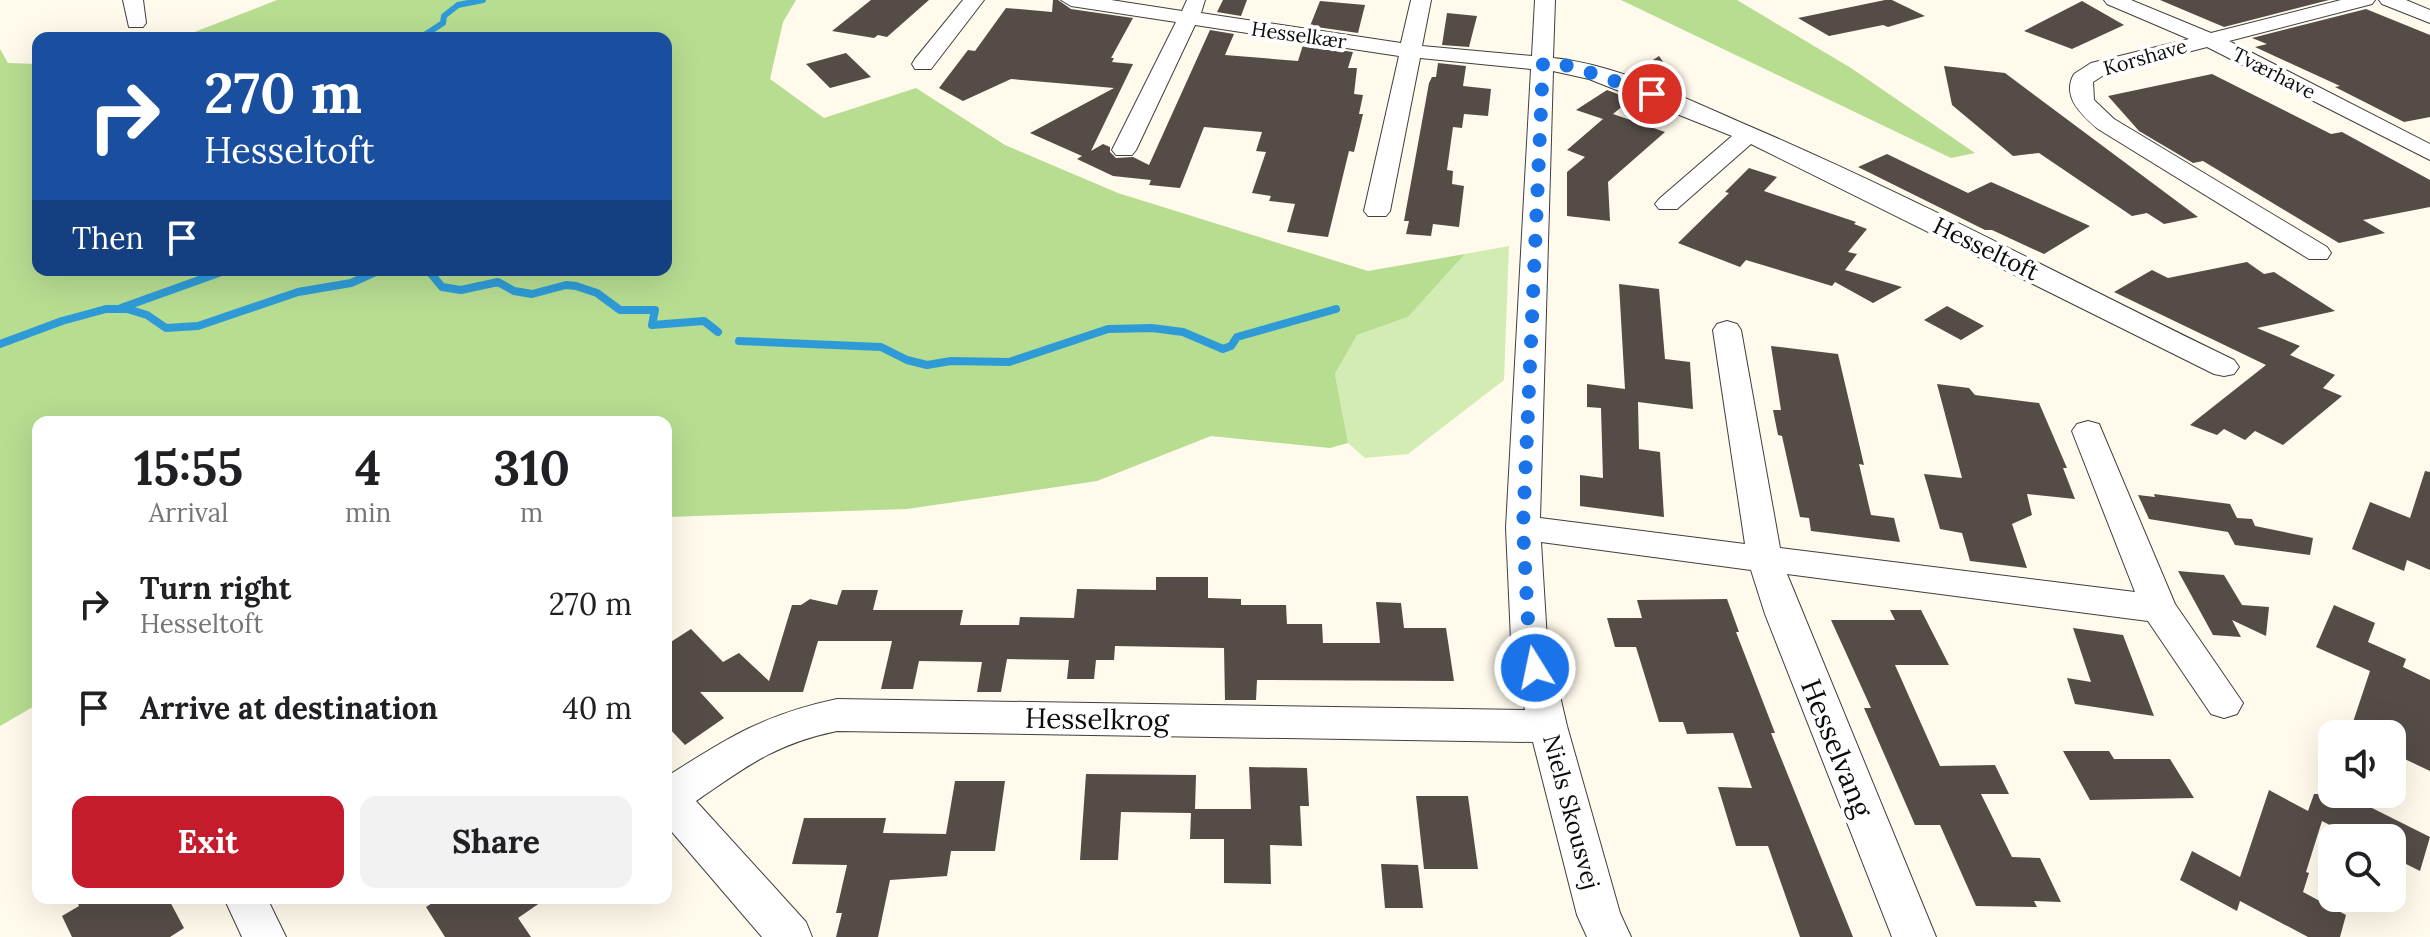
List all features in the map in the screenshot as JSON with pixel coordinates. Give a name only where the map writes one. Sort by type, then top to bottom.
[{"type":"street","points":[[133,0],[136,23]]},
{"type":"street","points":[[923,64],[974,0]]},
{"type":"street","name":"Hesselkær","points":[[1071,0],[1193,9],[1410,51],[1543,63]]},
{"type":"street","points":[[1377,211],[1421,0]]},
{"type":"street","name":"Niels Skousvej","points":[[1545,0],[1523,528],[1529,640],[1548,726],[1599,915],[1609,937]]},
{"type":"street","name":"Tværhave","points":[[2114,0],[2208,39],[2430,153]]},
{"type":"street","name":"Korshave","points":[[2318,253],[2106,124],[2084,106],[2079,90],[2082,79],[2099,68],[2365,0]]},
{"type":"street","points":[[2389,0],[2430,17]]},
{"type":"street","points":[[1124,150],[1193,9]]},
{"type":"street","name":"Hesseltoft","points":[[1543,63],[1571,66],[1597,74],[1679,104],[1748,134],[2224,367]]},
{"type":"street","points":[[1668,204],[1748,134]]},
{"type":"street","name":"Hesselvang","points":[[1727,330],[1764,557],[1783,614],[1914,937]]},
{"type":"street","points":[[2088,431],[2159,609],[2224,703]]},
{"type":"street","points":[[1523,528],[2159,609]]},
{"type":"street","name":"Hesselkrog","points":[[672,794],[751,743],[791,725],[837,715],[1548,726]]},
{"type":"street","name":"Hesselkrog","points":[[672,803],[790,937]]},
{"type":"street","points":[[248,904],[264,937]]},
{"type":"green space","points":[[277,0],[796,0],[783,22],[770,79],[824,118],[916,88],[1005,145],[1118,193],[1368,271],[1465,254],[1408,317],[1357,335],[1335,374],[1348,443],[1330,448],[1211,436],[1097,481],[907,509],[672,517],[672,416],[32,416],[32,707],[0,726],[0,49],[8,63],[32,64],[32,276],[672,276],[672,32],[194,32]]},
{"type":"green space","points":[[1621,0],[1737,0],[1851,68],[1975,153],[1951,158]]},
{"type":"green space","points":[[1509,246],[1504,380],[1408,454],[1365,458],[1348,443],[1335,374],[1357,335],[1408,317],[1465,254]]},
{"type":"building","points":[[871,0],[929,0],[887,37],[878,35],[874,38],[832,31]]},
{"type":"building","points":[[1053,0],[1071,9],[1133,18],[1111,58],[1114,58],[1112,62],[1133,64],[1091,151],[1103,144],[1110,147],[1116,158],[1133,157],[1149,165],[1210,30],[1234,34],[1225,55],[1298,61],[1303,45],[1353,52],[1348,68],[1357,68],[1354,94],[1363,95],[1359,114],[1363,114],[1354,152],[1349,151],[1328,237],[1287,232],[1295,204],[1269,201],[1271,196],[1252,193],[1266,152],[1256,151],[1262,132],[1204,127],[1180,188],[1149,185],[1151,180],[1113,176],[1077,159],[1082,156],[1030,133],[1114,88],[1011,79],[963,101],[939,88],[968,50],[975,51],[1006,8],[1052,12]]},
{"type":"building","points":[[1223,0],[1247,0],[1241,16],[1217,12]]},
{"type":"building","points":[[1892,0],[1925,16],[1888,27],[1883,25],[1829,36],[1798,18]]},
{"type":"building","points":[[2160,0],[2329,0],[2224,27]]},
{"type":"building","points":[[1320,1],[1365,5],[1358,33],[1310,26]]},
{"type":"building","points":[[2082,1],[2124,25],[2072,49],[2024,31]]},
{"type":"building","points":[[2366,9],[2430,35],[2430,117],[2404,122],[2335,87],[2340,86],[2255,47],[2267,44],[2252,38]]},
{"type":"building","points":[[1447,13],[1477,16],[1469,47],[1442,45]]},
{"type":"building","points":[[846,53],[871,77],[830,88],[806,64]]},
{"type":"building","points":[[1659,56],[1668,69],[1653,81],[1632,74]]},
{"type":"building","points":[[1438,63],[1466,66],[1463,86],[1491,89],[1488,116],[1464,114],[1462,128],[1453,127],[1447,170],[1453,171],[1452,184],[1464,186],[1459,227],[1433,224],[1431,236],[1406,234],[1409,221],[1404,221],[1429,83],[1432,77],[1436,77]]},
{"type":"building","points":[[1944,66],[2005,73],[2198,217],[2164,224],[2147,213],[2132,216],[2039,153],[2013,156],[1952,105]]},
{"type":"building","points":[[2212,74],[2331,134],[2342,132],[2430,180],[2430,207],[2363,220],[2385,233],[2339,243],[2203,161],[2193,163],[2139,131],[2108,96]]},
{"type":"building","points":[[1607,90],[1631,99],[1613,114],[1665,132],[1608,182],[1610,221],[1567,216],[1567,172],[1585,157],[1567,150],[1603,119],[1576,110]]},
{"type":"building","points":[[1887,154],[1968,193],[1991,182],[2090,226],[2044,254],[1992,230],[1985,230],[1858,167]]},
{"type":"building","points":[[1749,168],[1777,177],[1764,191],[1856,222],[1854,224],[1867,229],[1848,252],[1857,254],[1845,270],[1902,287],[1873,303],[1835,282],[1832,286],[1746,260],[1740,267],[1678,243],[1729,193],[1725,192]]},
{"type":"building","points":[[2247,262],[2264,274],[2274,272],[2335,311],[2257,328],[2300,346],[2290,355],[2335,375],[2323,388],[2342,396],[2283,445],[2255,431],[2245,440],[2224,429],[2217,435],[2190,425],[2266,365],[2114,292],[2152,270],[2168,278]]},
{"type":"building","points":[[1619,284],[1659,289],[1665,359],[1690,362],[1693,409],[1638,402],[1639,449],[1660,452],[1664,517],[1580,506],[1580,475],[1603,478],[1601,408],[1587,407],[1587,384],[1625,389]]},
{"type":"building","points":[[1947,306],[1984,326],[1961,340],[1924,320]]},
{"type":"building","points":[[1771,346],[1838,354],[1864,465],[1859,464],[1871,515],[1894,518],[1900,542],[1811,531],[1809,518],[1800,517],[1773,410],[1781,410]]},
{"type":"building","points":[[1937,384],[1969,388],[1975,395],[2039,403],[2067,468],[2063,468],[2075,499],[2027,494],[2032,515],[2012,524],[2027,568],[1970,561],[1962,533],[1940,529],[1924,474],[1962,478]]},
{"type":"building","points":[[2425,471],[2430,472],[2430,570],[2407,560],[2404,571],[2352,549],[2370,502],[2410,518]]},
{"type":"building","points":[[2154,494],[2230,504],[2237,518],[2252,519],[2255,526],[2313,538],[2310,555],[2235,545],[2228,532],[2149,519],[2138,495],[2155,497]]},
{"type":"building","points":[[2178,571],[2224,575],[2242,605],[2269,607],[2266,636],[2232,620],[2241,637],[2213,635]]},
{"type":"building","points":[[1156,577],[1208,577],[1208,598],[1241,599],[1241,605],[1286,605],[1287,624],[1322,624],[1323,643],[1380,643],[1376,602],[1401,603],[1404,628],[1446,628],[1454,681],[1257,680],[1256,700],[1225,700],[1224,648],[1115,646],[1114,660],[1096,660],[1094,679],[1067,679],[1069,660],[1007,659],[1001,692],[977,692],[982,662],[919,661],[913,689],[881,689],[892,641],[818,641],[803,692],[700,692],[724,718],[685,745],[672,731],[672,641],[691,629],[723,662],[739,653],[769,681],[792,605],[801,605],[810,599],[837,605],[842,590],[878,590],[873,610],[963,610],[960,625],[1019,625],[1020,617],[1074,618],[1077,589],[1156,590]]},
{"type":"building","points":[[1727,599],[1739,632],[1736,632],[1775,733],[1771,733],[1853,937],[1800,937],[1768,846],[1736,846],[1718,787],[1752,788],[1733,733],[1687,734],[1683,722],[1659,722],[1636,647],[1615,647],[1607,618],[1642,618],[1637,600]]},
{"type":"building","points":[[2334,605],[2375,623],[2368,642],[2406,659],[2403,667],[2430,680],[2430,771],[2406,760],[2406,720],[2354,720],[2370,671],[2316,647]]},
{"type":"building","points":[[1890,610],[1921,610],[1949,665],[1895,665],[1940,766],[1995,765],[2009,794],[1981,794],[2012,857],[2040,858],[2061,902],[2034,901],[2037,907],[1976,906],[1940,825],[1915,825],[1864,708],[1871,708],[1831,620],[1895,620]]},
{"type":"building","points":[[2073,628],[2123,635],[2154,716],[2075,704],[2067,678],[2091,682]]},
{"type":"building","points":[[2063,751],[2109,751],[2114,759],[2170,759],[2194,798],[2090,800]]},
{"type":"building","points":[[1249,767],[1307,768],[1309,806],[1300,806],[1302,846],[1270,845],[1271,884],[1224,883],[1224,839],[1190,839],[1191,813],[1121,812],[1118,860],[1080,860],[1086,774],[1196,775],[1195,809],[1251,809]]},
{"type":"building","points":[[955,781],[1005,781],[995,851],[951,851],[947,876],[890,880],[878,937],[836,937],[842,913],[836,913],[847,865],[792,864],[804,818],[886,818],[883,833],[946,834]]},
{"type":"building","points":[[2269,790],[2308,811],[2314,794],[2318,794],[2318,808],[2372,808],[2404,824],[2328,824],[2322,821],[2318,824],[2303,892],[2318,900],[2318,912],[2346,915],[2340,937],[2308,937],[2240,901],[2237,911],[2180,880],[2192,851],[2240,877]]},
{"type":"building","points":[[1416,796],[1468,796],[1478,869],[1424,869]]},
{"type":"building","points":[[2406,825],[2430,837],[2420,871],[2406,864]]},
{"type":"building","points":[[1381,864],[1418,865],[1423,908],[1385,908]]},
{"type":"building","points":[[171,904],[184,928],[170,937],[72,937],[62,916],[79,906]]},
{"type":"building","points":[[431,904],[538,904],[518,918],[531,937],[445,937],[426,907]]},
{"type":"waterway","points":[[429,32],[443,23],[444,16],[458,5],[483,0]]},
{"type":"waterway","points":[[121,308],[210,276]]},
{"type":"waterway","points":[[0,344],[62,321],[106,309],[127,309],[147,315],[166,328],[198,326],[298,292],[351,283],[367,276]]},
{"type":"waterway","points":[[433,276],[442,287],[461,290],[498,282],[514,291],[532,294],[566,285],[576,286],[597,293],[620,310],[655,310],[652,325],[704,321],[718,332]]},
{"type":"waterway","points":[[739,341],[881,347],[907,360],[927,365],[951,361],[1009,362],[1108,329],[1152,328],[1183,332],[1223,349],[1231,346],[1237,337],[1336,309]]},
{"type":"route","points":[[1535,668],[1529,640],[1523,528],[1543,63],[1571,66],[1652,94]]}]
